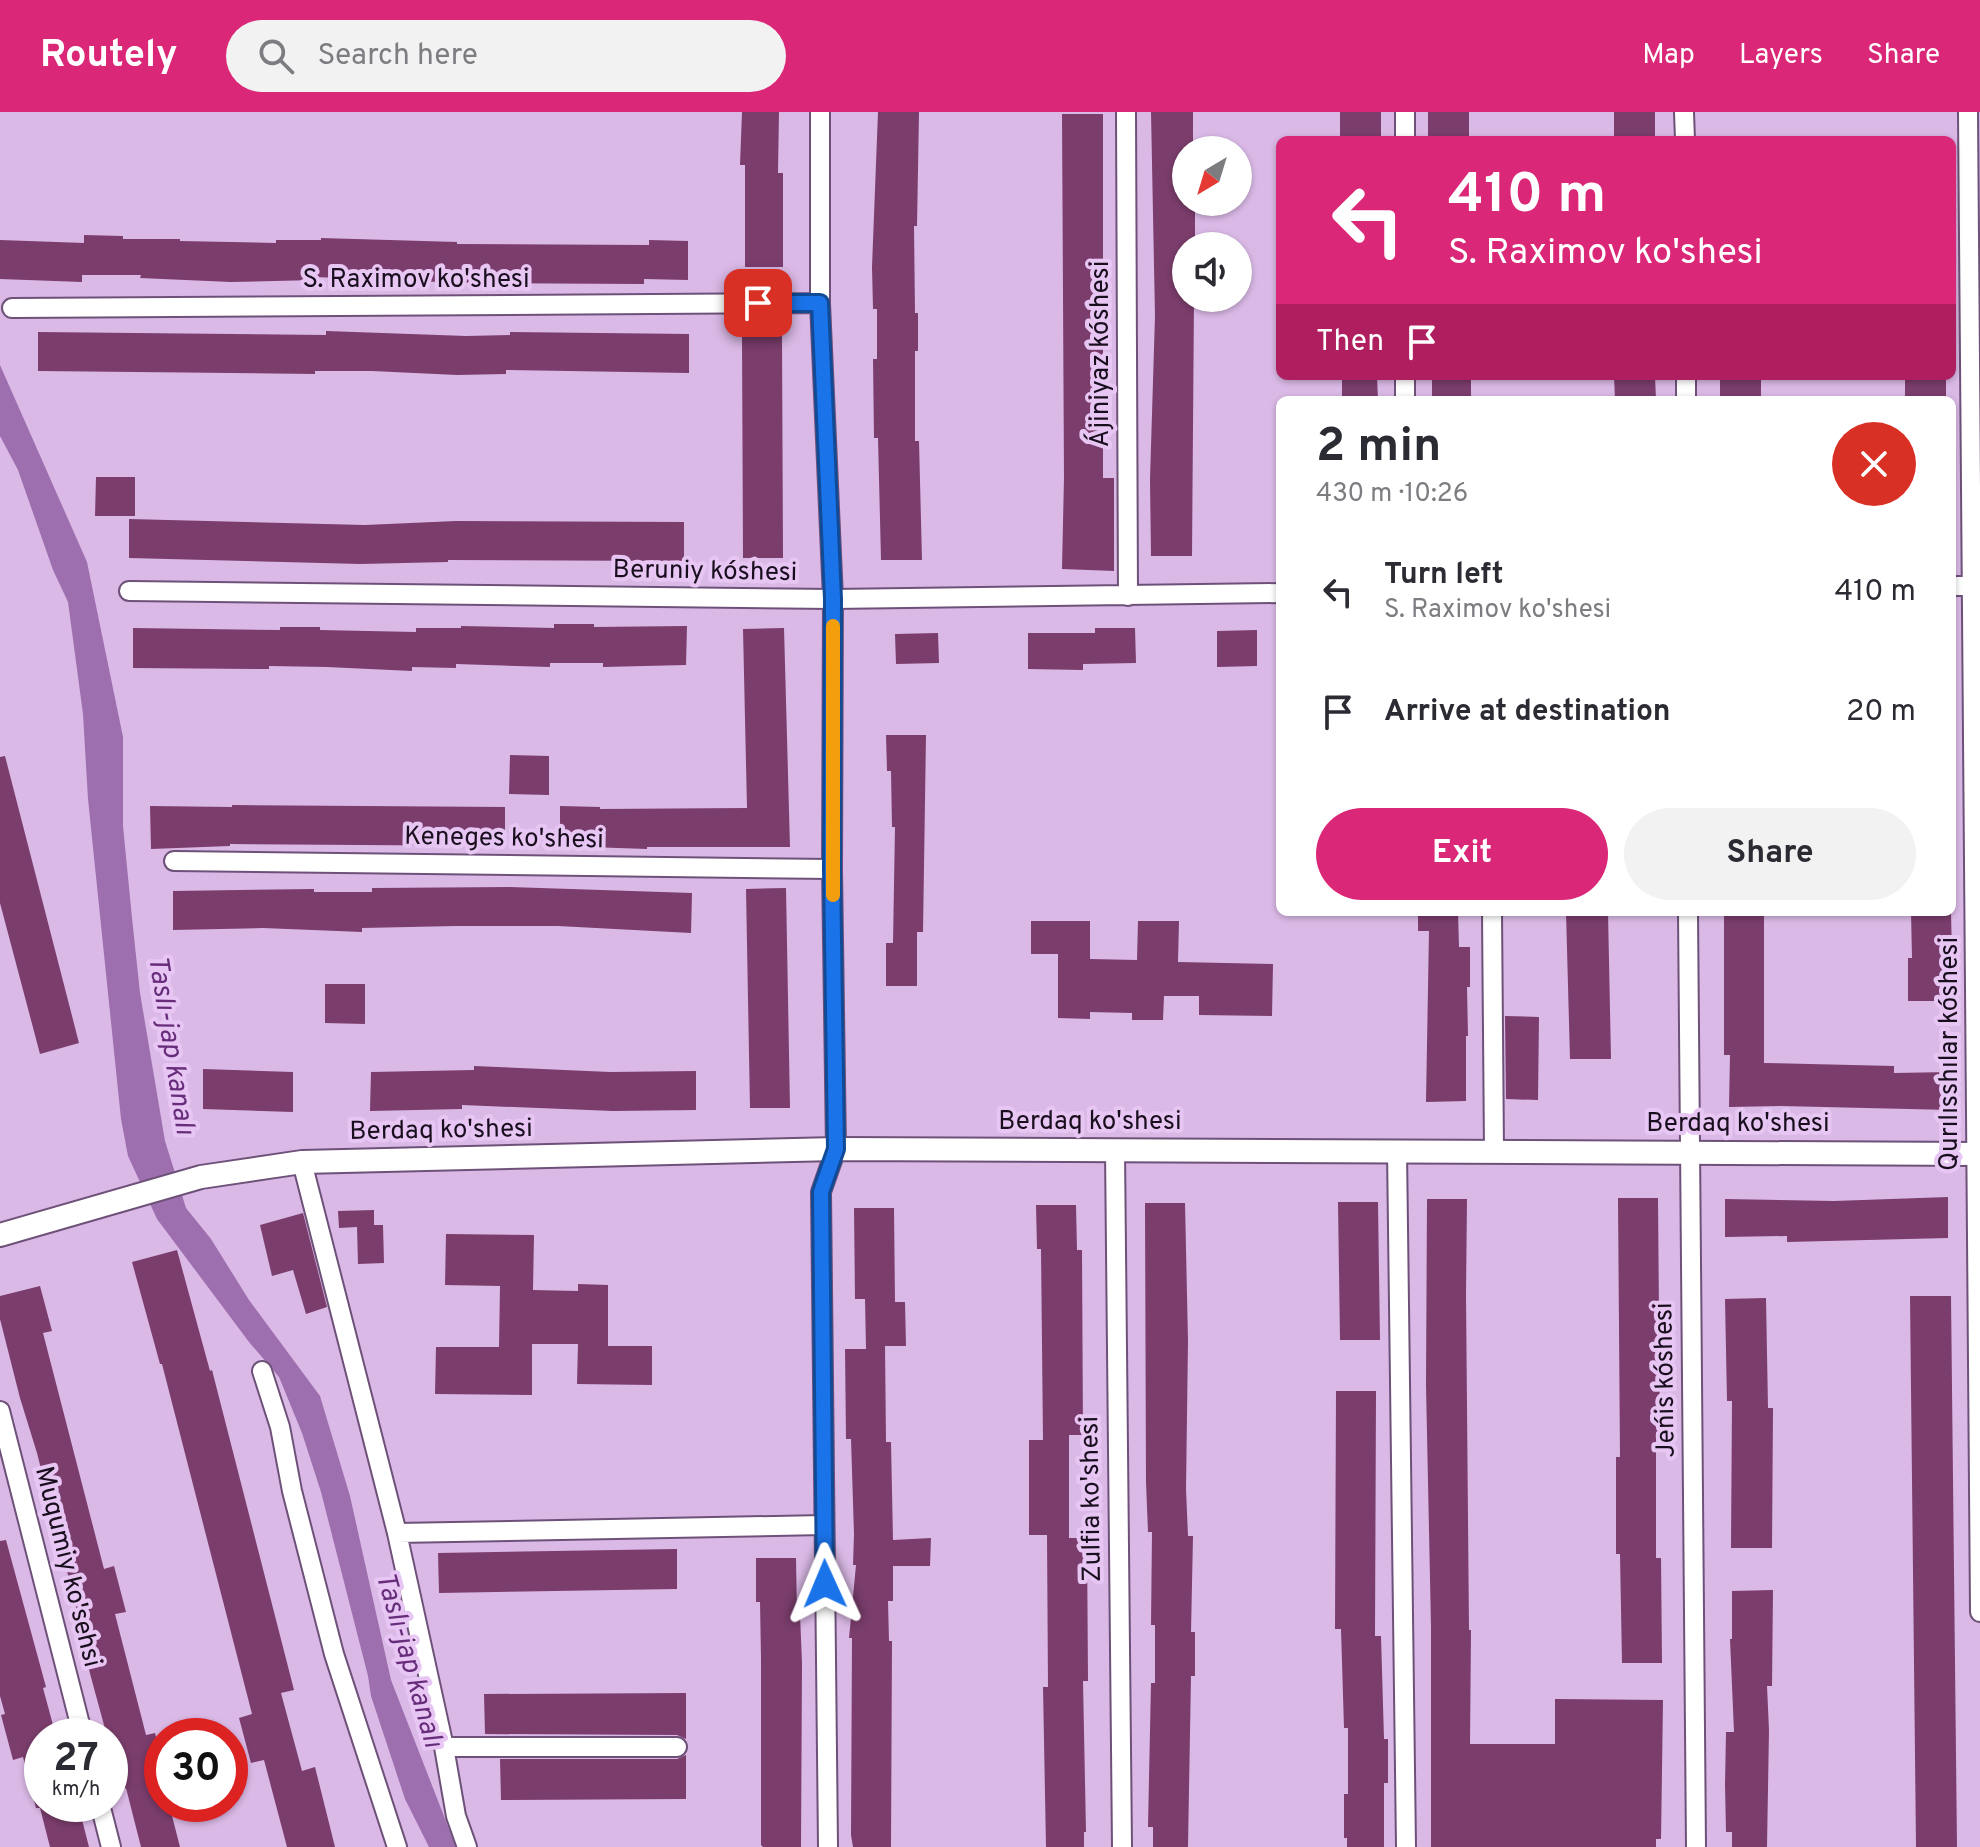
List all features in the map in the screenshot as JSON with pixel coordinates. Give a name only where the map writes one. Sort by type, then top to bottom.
[{"type":"street","points":[[820,112],[820,303],[833,599],[832,869],[836,1149],[821,1192],[828,1847]]},
{"type":"street","name":"Ájiniyaz kóshesi","points":[[1126,112],[1128,596]]},
{"type":"street","points":[[1405,112],[1405,136]]},
{"type":"street","points":[[1684,112],[1685,136]]},
{"type":"street","name":"Qurılısshılar kóshesi","points":[[1968,112],[1976,586],[1980,1612]]},
{"type":"street","name":"S. Raximov ko'shesi","points":[[12,308],[820,303]]},
{"type":"street","name":"Beruniy kóshesi","points":[[129,591],[833,599],[1276,593]]},
{"type":"street","name":"Keneges ko'shesi","points":[[174,861],[832,869]]},
{"type":"street","points":[[1492,916],[1494,1151]]},
{"type":"street","name":"Jeńis kóshesi","points":[[1688,916],[1696,1847]]},
{"type":"street","name":"Berdaq ko'shesi","points":[[0,1235],[201,1177],[302,1162],[836,1149],[1978,1154]]},
{"type":"street","name":"Zulfia ko'shesi","points":[[1115,1150],[1122,1847]]},
{"type":"street","points":[[1397,1150],[1406,1847]]},
{"type":"street","points":[[302,1162],[397,1533],[456,1816],[467,1847]]},
{"type":"street","points":[[262,1371],[280,1427],[292,1491],[334,1654],[397,1847]]},
{"type":"street","name":"Muqumiy ko'sehsi","points":[[0,1411],[78,1718]]},
{"type":"street","points":[[397,1533],[824,1525]]},
{"type":"street","points":[[444,1747],[677,1747]]},
{"type":"street","points":[[105,1822],[111,1847]]},
{"type":"shaded area","points":[[0,365],[87,562],[123,737],[123,826],[132,918],[140,993],[165,1141],[186,1208],[320,1396],[350,1496],[391,1680],[456,1847],[429,1847],[405,1799],[371,1696],[321,1492],[279,1377],[157,1219],[128,1156],[121,1119],[88,799],[83,714],[68,602],[53,570],[18,470],[0,436]]},
{"type":"building","points":[[742,112],[779,112],[778,173],[783,173],[783,267],[745,267],[745,165],[740,165]]},
{"type":"building","points":[[878,112],[919,112],[917,226],[914,226],[915,313],[918,313],[915,441],[919,441],[922,560],[881,560],[878,438],[874,438],[873,359],[877,359],[877,309],[873,309],[872,267]]},
{"type":"building","points":[[1151,112],[1193,112],[1193,136],[1172,136],[1172,216],[1195,216],[1195,232],[1172,232],[1172,312],[1194,312],[1192,556],[1151,556],[1155,316]]},
{"type":"building","points":[[1340,112],[1381,112],[1381,136],[1340,136]]},
{"type":"building","points":[[1428,112],[1469,112],[1469,136],[1428,136]]},
{"type":"building","points":[[1614,112],[1655,112],[1655,136],[1614,136]]},
{"type":"building","points":[[1062,114],[1103,114],[1103,478],[1114,478],[1114,571],[1062,569]]},
{"type":"building","points":[[84,235],[276,243],[276,240],[321,238],[457,244],[649,245],[649,240],[688,241],[688,280],[644,279],[644,284],[464,283],[315,277],[315,280],[231,282],[140,278],[141,275],[82,275],[82,282],[0,279],[0,240],[84,243]]},
{"type":"building","points":[[326,331],[466,336],[510,335],[510,332],[689,334],[689,373],[506,370],[506,374],[457,375],[372,371],[315,371],[315,374],[38,371],[38,332],[326,335]]},
{"type":"building","points":[[782,336],[783,558],[743,558],[742,337]]},
{"type":"building","points":[[1342,380],[1377,380],[1378,396],[1342,396]]},
{"type":"building","points":[[1432,380],[1471,380],[1471,396],[1432,396]]},
{"type":"building","points":[[1614,380],[1655,380],[1656,396],[1615,396]]},
{"type":"building","points":[[1720,380],[1761,380],[1761,396],[1720,396]]},
{"type":"building","points":[[1905,380],[1946,380],[1946,396],[1905,396]]},
{"type":"building","points":[[96,477],[135,477],[135,516],[95,516]]},
{"type":"building","points":[[129,519],[365,525],[456,521],[684,522],[684,561],[448,560],[360,564],[129,558]]},
{"type":"building","points":[[554,624],[687,626],[686,665],[603,667],[603,663],[550,663],[550,667],[456,664],[456,668],[412,667],[412,671],[269,666],[269,669],[133,668],[133,628],[280,630],[280,627],[320,627],[320,630],[416,632],[416,628],[461,626],[554,628]]},
{"type":"building","points":[[784,628],[790,847],[647,849],[560,846],[560,806],[600,809],[747,808],[743,629]]},
{"type":"building","points":[[1095,628],[1135,628],[1136,663],[1083,664],[1083,670],[1028,669],[1028,633],[1095,633]]},
{"type":"building","points":[[1257,630],[1257,666],[1217,667],[1217,631]]},
{"type":"building","points":[[938,633],[939,663],[896,664],[895,634]]},
{"type":"building","points":[[886,735],[926,735],[923,932],[917,932],[917,986],[886,986],[886,943],[893,943],[895,827],[892,827],[891,771],[887,771]]},
{"type":"building","points":[[510,755],[549,756],[549,795],[509,794]]},
{"type":"building","points":[[5,756],[79,1043],[40,1054],[0,903],[0,757]]},
{"type":"building","points":[[150,806],[505,807],[505,846],[230,844],[151,849]]},
{"type":"building","points":[[510,887],[692,893],[691,933],[558,926],[362,928],[362,932],[263,928],[173,930],[173,891],[314,889],[314,892],[372,892],[372,888]]},
{"type":"building","points":[[786,888],[790,1108],[750,1108],[746,889]]},
{"type":"building","points":[[1418,916],[1458,916],[1459,947],[1470,947],[1466,1101],[1426,1102],[1429,931],[1418,931]]},
{"type":"building","points":[[1566,916],[1608,916],[1611,1059],[1570,1059]]},
{"type":"building","points":[[1724,916],[1764,916],[1764,1063],[1894,1066],[1894,1073],[1951,1072],[1951,1110],[1729,1107],[1730,1055],[1724,1055]]},
{"type":"building","points":[[1911,916],[1951,916],[1948,1001],[1908,1001],[1908,958],[1912,958]]},
{"type":"building","points":[[1031,921],[1090,921],[1090,959],[1137,960],[1138,921],[1179,921],[1178,962],[1273,964],[1272,1016],[1199,1015],[1199,996],[1164,996],[1163,1020],[1132,1020],[1132,1013],[1090,1012],[1090,1019],[1058,1018],[1058,954],[1031,954]]},
{"type":"building","points":[[325,984],[365,984],[365,1024],[325,1023]]},
{"type":"building","points":[[1505,1016],[1539,1017],[1538,1100],[1506,1099]]},
{"type":"building","points":[[474,1066],[610,1072],[696,1071],[696,1110],[613,1111],[462,1105],[462,1109],[370,1111],[371,1072],[474,1070]]},
{"type":"building","points":[[203,1069],[293,1072],[293,1112],[203,1109]]},
{"type":"building","points":[[1948,1197],[1948,1238],[1787,1242],[1787,1236],[1725,1237],[1725,1199],[1834,1201]]},
{"type":"building","points":[[1618,1198],[1658,1198],[1660,1432],[1656,1432],[1656,1558],[1661,1558],[1662,1663],[1622,1663],[1620,1554],[1616,1554],[1616,1457],[1620,1457]]},
{"type":"building","points":[[1427,1199],[1467,1199],[1470,1744],[1555,1744],[1555,1699],[1663,1700],[1661,1839],[1656,1839],[1656,1847],[1431,1847]]},
{"type":"building","points":[[1338,1202],[1378,1202],[1380,1340],[1340,1340]]},
{"type":"building","points":[[1145,1203],[1185,1203],[1188,1341],[1186,1489],[1188,1536],[1193,1536],[1191,1632],[1195,1632],[1195,1676],[1191,1676],[1188,1847],[1153,1847],[1153,1827],[1148,1827],[1155,1625],[1151,1625],[1152,1532],[1148,1532],[1146,1482]]},
{"type":"building","points":[[1036,1205],[1076,1205],[1077,1250],[1082,1250],[1083,1435],[1069,1435],[1069,1538],[1087,1538],[1088,1681],[1083,1681],[1084,1847],[1046,1847],[1043,1687],[1048,1687],[1047,1535],[1029,1535],[1029,1440],[1043,1440],[1041,1249],[1037,1249]]},
{"type":"building","points":[[854,1208],[894,1208],[895,1302],[905,1302],[906,1346],[885,1346],[886,1442],[891,1442],[893,1540],[931,1538],[930,1566],[893,1566],[893,1601],[888,1601],[889,1641],[892,1641],[891,1847],[853,1847],[851,1835],[852,1638],[849,1638],[856,1565],[853,1565],[851,1439],[846,1439],[845,1349],[866,1349],[865,1299],[855,1299]]},
{"type":"building","points":[[374,1210],[374,1225],[383,1225],[384,1263],[358,1264],[357,1227],[339,1228],[338,1211]]},
{"type":"building","points":[[303,1213],[327,1307],[306,1314],[293,1270],[272,1276],[260,1225]]},
{"type":"building","points":[[446,1234],[534,1235],[533,1290],[578,1291],[578,1284],[608,1285],[608,1346],[652,1346],[652,1385],[577,1384],[578,1344],[532,1344],[532,1395],[435,1394],[436,1347],[499,1347],[500,1286],[445,1285]]},
{"type":"building","points":[[177,1250],[212,1370],[294,1690],[281,1693],[302,1771],[315,1767],[335,1847],[287,1847],[264,1760],[251,1763],[248,1718],[239,1718],[252,1714],[162,1364],[132,1262]]},
{"type":"building","points":[[40,1286],[52,1331],[43,1333],[104,1569],[114,1566],[126,1612],[115,1614],[144,1727],[144,1822],[174,1822],[180,1847],[141,1847],[128,1796],[128,1718],[102,1718],[37,1453],[0,1319],[0,1296]]},
{"type":"building","points":[[1910,1296],[1951,1296],[1957,1847],[1916,1847]]},
{"type":"building","points":[[1766,1298],[1768,1408],[1773,1408],[1772,1548],[1731,1548],[1732,1401],[1727,1401],[1725,1299]]},
{"type":"building","points":[[1336,1391],[1376,1391],[1375,1636],[1381,1636],[1384,1739],[1388,1739],[1384,1847],[1347,1847],[1347,1838],[1344,1838],[1348,1728],[1344,1728],[1341,1629],[1335,1629]]},
{"type":"building","points":[[6,1540],[46,1687],[43,1688],[51,1718],[24,1718],[24,1761],[23,1757],[13,1760],[1,1715],[5,1714],[0,1696],[0,1541]]},
{"type":"building","points":[[677,1549],[677,1589],[439,1593],[438,1553]]},
{"type":"building","points":[[756,1558],[796,1558],[802,1663],[801,1847],[761,1845],[761,1658]]},
{"type":"building","points":[[1773,1590],[1772,1686],[1767,1686],[1767,1847],[1732,1847],[1732,1832],[1726,1832],[1725,1785],[1726,1732],[1734,1732],[1730,1639],[1732,1591]]},
{"type":"building","points":[[686,1693],[686,1739],[677,1735],[485,1734],[484,1694]]},
{"type":"building","points":[[686,1755],[686,1799],[501,1800],[500,1759],[677,1759]]},
{"type":"building","points":[[44,1822],[83,1822],[89,1847],[50,1847]]},
{"type":"slow traffic","points":[[833,626],[833,895]]},
{"type":"route","points":[[758,303],[820,303],[833,599],[832,869],[836,1149],[821,1192],[825,1584]]},
{"type":"water label","name":"Taslı-jap kanalı","points":[[170,1045]]},
{"type":"water label","name":"Taslı-jap kanalı","points":[[408,1660]]}]
